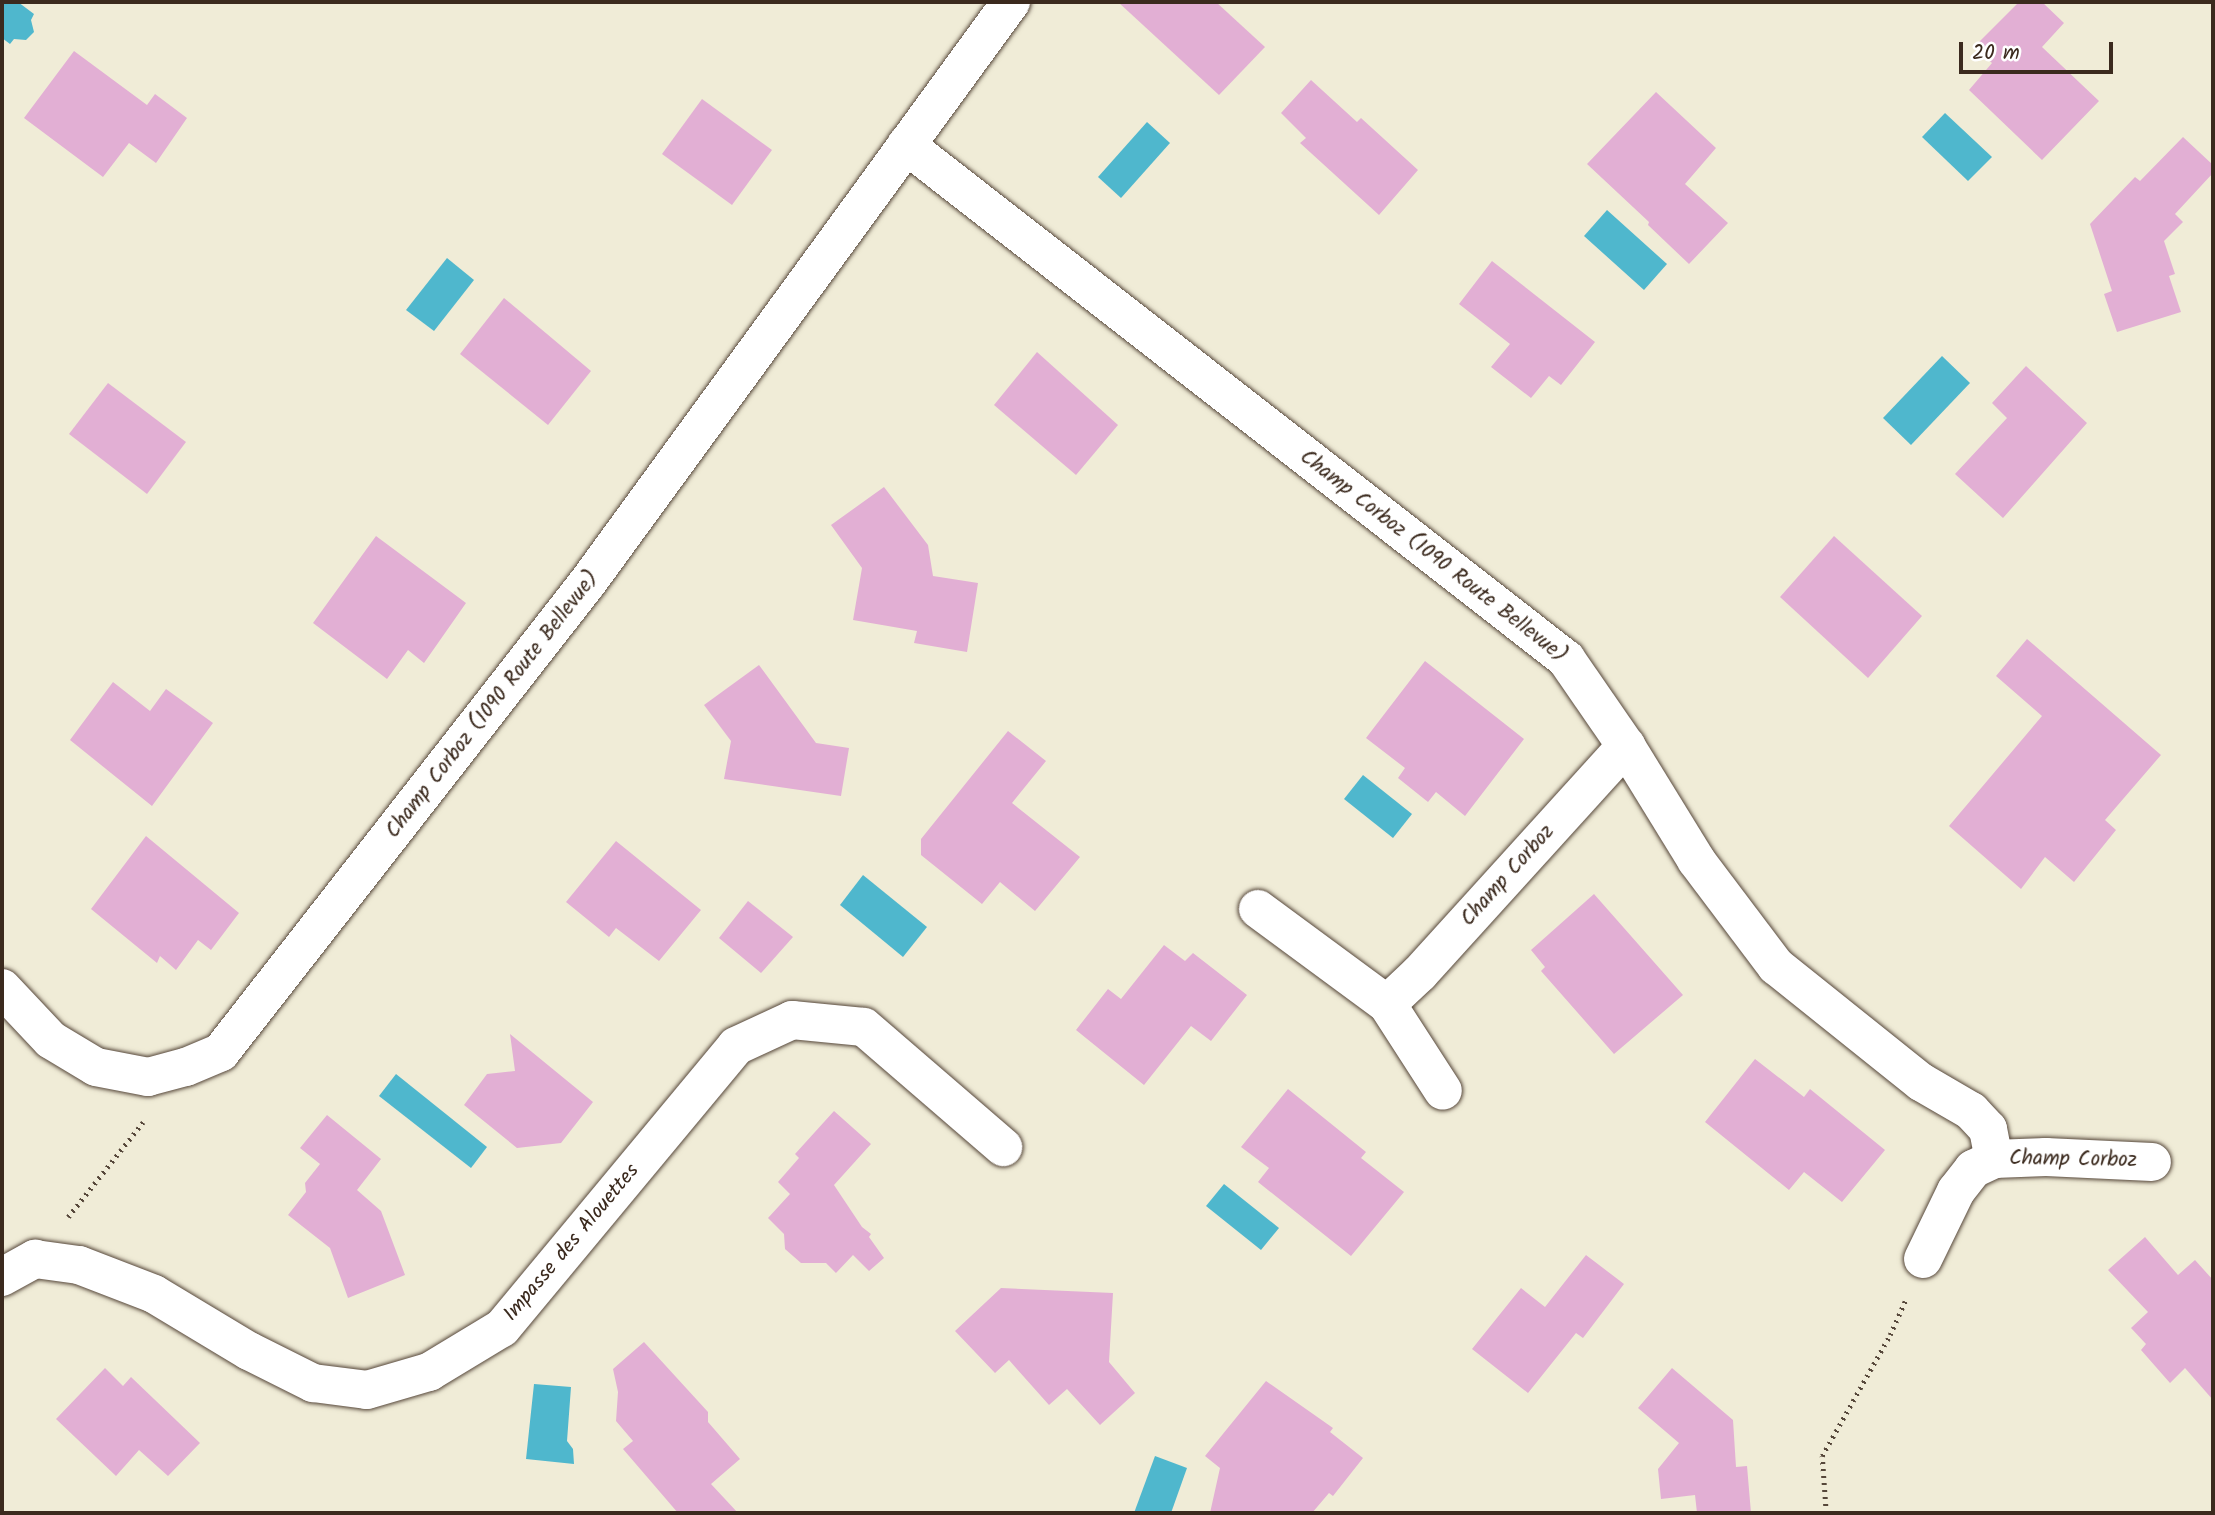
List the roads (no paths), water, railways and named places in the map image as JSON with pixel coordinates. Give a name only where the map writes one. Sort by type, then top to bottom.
[{"type":"street","name":"Champ Corboz (1090 Route Bellevue)","points":[[2,988],[51,1040],[96,1067],[148,1077],[186,1067],[221,1052],[583,590],[1011,2]]},
{"type":"street","name":"Champ Corboz (1090 Route Bellevue)","points":[[906,145],[1566,659],[1626,746],[1696,860],[1776,966],[1921,1082],[1971,1111],[1988,1129],[1994,1159]]},
{"type":"street","name":"Champ Corboz","points":[[1387,1004],[1420,973],[1626,746]]},
{"type":"street","points":[[1258,909],[1387,1004],[1443,1090]]},
{"type":"street","name":"Impasse des Alouettes","points":[[2,1277],[35,1259],[79,1265],[154,1294],[249,1351],[313,1383],[367,1390],[429,1372],[502,1328],[736,1046],[792,1020],[864,1027],[1003,1147]]},
{"type":"street","name":"Champ Corboz","points":[[1923,1259],[1956,1191],[1973,1169],[1994,1159],[2046,1157],[2152,1161]]},
{"type":"water","points":[[2,2],[18,2],[34,14],[31,20],[34,32],[26,40],[14,39],[10,44],[2,38]]},
{"type":"water","points":[[1945,113],[1992,157],[1968,181],[1922,137]]},
{"type":"water","points":[[1147,122],[1170,143],[1121,198],[1098,177]]},
{"type":"water","points":[[1607,210],[1667,264],[1644,290],[1584,236]]},
{"type":"water","points":[[447,258],[474,280],[434,331],[406,310]]},
{"type":"water","points":[[1942,356],[1970,383],[1911,445],[1883,418]]},
{"type":"water","points":[[1363,775],[1412,814],[1393,838],[1344,799]]},
{"type":"water","points":[[863,875],[927,927],[903,957],[840,905]]},
{"type":"water","points":[[396,1074],[487,1147],[471,1168],[379,1096]]},
{"type":"water","points":[[1224,1184],[1279,1228],[1261,1250],[1206,1206]]},
{"type":"water","points":[[534,1384],[571,1387],[567,1441],[573,1449],[574,1464],[526,1459]]},
{"type":"water","points":[[1155,1456],[1187,1468],[1171,1513],[1134,1513]]}]
